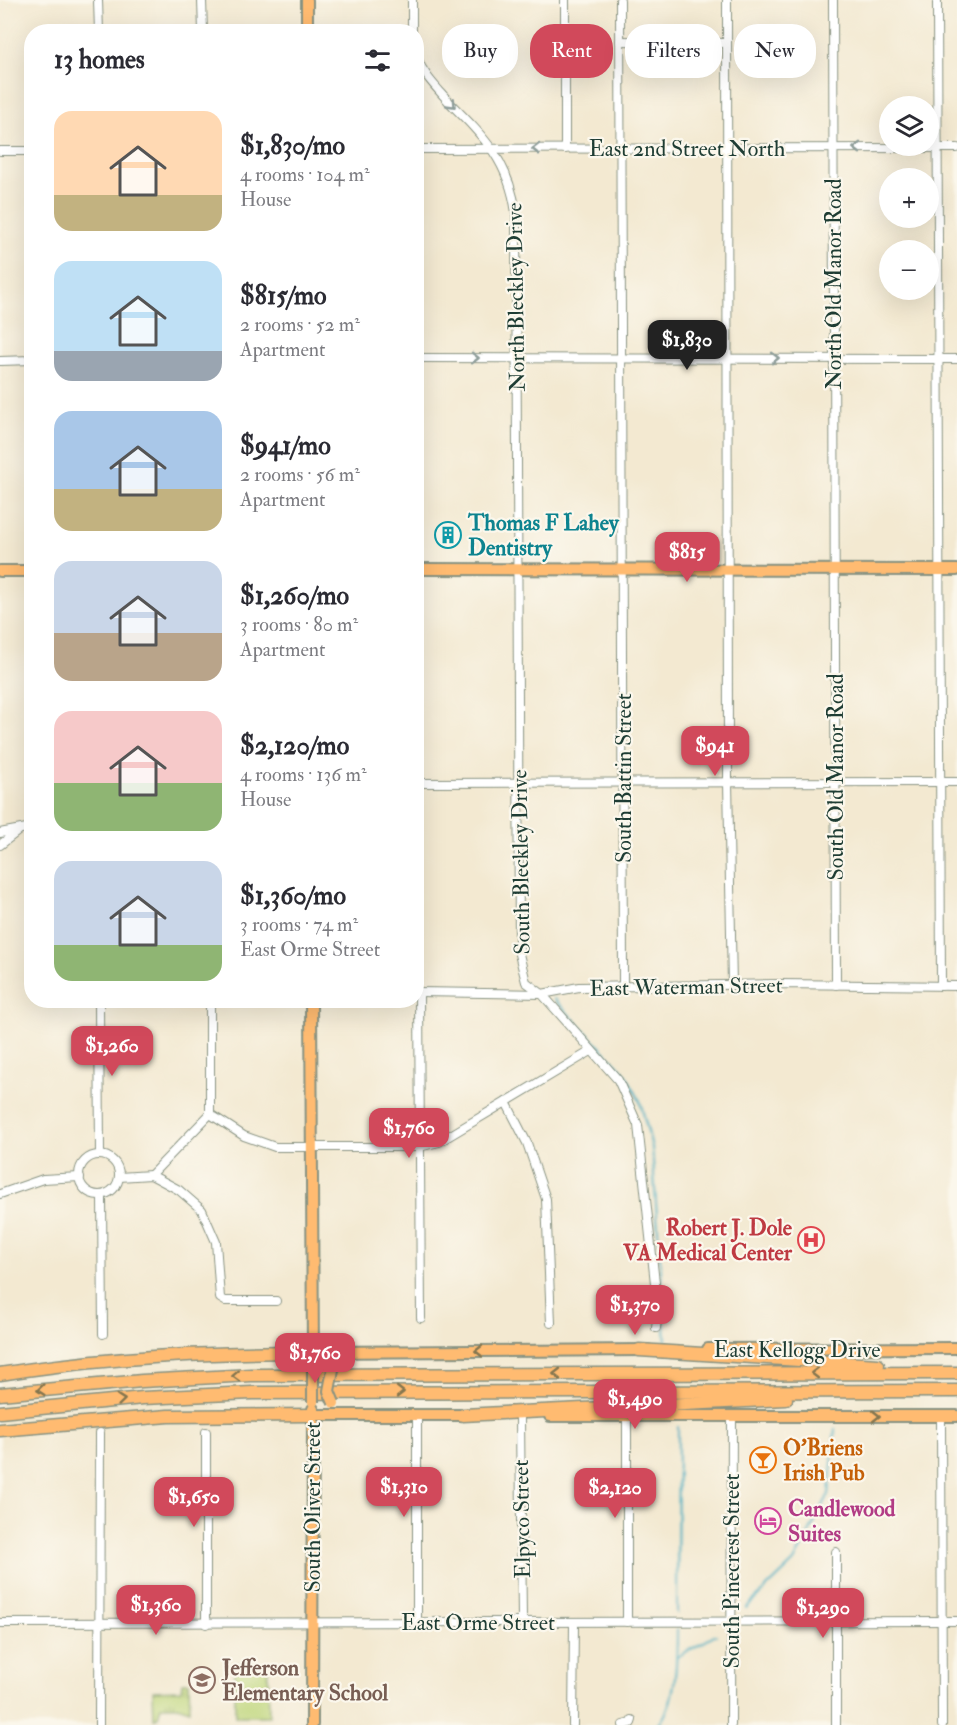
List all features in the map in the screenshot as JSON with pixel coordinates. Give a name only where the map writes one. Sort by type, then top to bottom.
[{"type":"highway","points":[[639,1350],[957,1371]]},
{"type":"highway","points":[[0,1374],[85,1362],[178,1354],[313,1357]]},
{"type":"highway","points":[[0,1394],[142,1380],[251,1375],[957,1371]]},
{"type":"highway","points":[[0,1412],[143,1398],[252,1393],[951,1391]]},
{"type":"highway","points":[[463,1415],[951,1391]]},
{"type":"highway","points":[[0,1430],[168,1416],[313,1409]]},
{"type":"main road","points":[[307,0],[307,24]]},
{"type":"main road","points":[[424,569],[957,570]]},
{"type":"main road","points":[[0,571],[24,571]]},
{"type":"main road","name":"South Oliver Street","points":[[311,1008],[312,1725]]},
{"type":"main road","name":"East Kellogg Drive","points":[[313,1357],[351,1352],[957,1348]]},
{"type":"main road","points":[[350,1414],[334,1403],[329,1390],[334,1364],[351,1352]]},
{"type":"main road","points":[[313,1409],[350,1414],[520,1416],[957,1416]]},
{"type":"street","points":[[98,0],[99,24]]},
{"type":"street","points":[[202,0],[203,24]]},
{"type":"street","points":[[412,0],[412,24]]},
{"type":"street","points":[[565,0],[566,149]]},
{"type":"street","name":"South Battin Street","points":[[620,0],[623,986]]},
{"type":"street","points":[[727,0],[728,782],[732,985]]},
{"type":"street","name":"North Old Manor Road","points":[[833,0],[834,569]]},
{"type":"street","points":[[938,0],[938,96]]},
{"type":"street","points":[[620,41],[727,43]]},
{"type":"street","name":"North Bleckley Drive","points":[[424,72],[428,80],[492,149],[504,166],[512,187],[516,213],[518,569]]},
{"type":"street","name":"East 2nd Street North","points":[[424,149],[879,148]]},
{"type":"street","name":"East 2nd Street North","points":[[939,148],[957,148]]},
{"type":"street","points":[[0,151],[24,151]]},
{"type":"street","points":[[938,156],[941,986]]},
{"type":"street","points":[[424,358],[957,359]]},
{"type":"street","points":[[0,361],[24,360]]},
{"type":"street","name":"South Bleckley Drive","points":[[518,569],[519,954],[525,982],[542,994],[618,1080],[638,1125],[644,1158],[658,1311],[656,1328]]},
{"type":"street","name":"South Old Manor Road","points":[[834,569],[836,985]]},
{"type":"street","points":[[424,783],[957,782]]},
{"type":"street","points":[[0,833],[22,828]]},
{"type":"street","points":[[0,845],[22,828]]},
{"type":"street","name":"East Waterman Street","points":[[424,992],[542,994],[579,987],[623,986],[957,986]]},
{"type":"street","points":[[99,1008],[100,1155]]},
{"type":"street","points":[[151,1175],[210,1114],[210,1008]]},
{"type":"street","points":[[418,1008],[421,1318]]},
{"type":"street","points":[[210,1114],[261,1143],[275,1147],[419,1147],[439,1142],[591,1051]]},
{"type":"street","points":[[506,1102],[527,1143],[546,1199],[551,1323]]},
{"type":"street","points":[[100,1155],[115,1164],[119,1177],[114,1188],[102,1195],[85,1189],[80,1177],[84,1163],[100,1155]]},
{"type":"street","points":[[119,1177],[151,1175],[179,1190],[202,1210],[216,1242],[220,1298],[225,1301],[276,1301]]},
{"type":"street","points":[[0,1194],[55,1177],[80,1177]]},
{"type":"street","points":[[0,1184],[9,1190]]},
{"type":"street","points":[[102,1195],[103,1334]]},
{"type":"street","points":[[417,1414],[417,1622]]},
{"type":"street","name":"Elpyco Street","points":[[520,1416],[522,1622]]},
{"type":"street","points":[[627,1416],[627,1622]]},
{"type":"street","name":"South Pinecrest Street","points":[[731,1725],[732,1416]]},
{"type":"street","points":[[940,1416],[942,1725]]},
{"type":"street","points":[[206,1432],[206,1624]]},
{"type":"street","points":[[99,1725],[100,1433]]},
{"type":"street","points":[[836,1552],[836,1725]]},
{"type":"street","name":"East Orme Street","points":[[0,1623],[957,1621]]},
{"type":"street","points":[[573,1622],[573,1725]]},
{"type":"street","points":[[623,1725],[632,1720]]},
{"type":"green space","points":[[235,1663],[268,1663],[269,1716],[235,1716]]},
{"type":"green space","points":[[182,1682],[189,1682],[190,1710],[177,1706],[161,1706],[158,1717],[154,1719],[153,1691],[181,1690]]},
{"type":"waterway","points":[[554,999],[625,1073],[640,1101],[652,1147],[666,1342]]},
{"type":"waterway","points":[[677,1613],[678,1427]]},
{"type":"waterway","points":[[746,1608],[794,1562],[829,1494],[835,1429]]},
{"type":"waterway","points":[[658,1725],[669,1705],[675,1680],[677,1629]]},
{"type":"waterway","points":[[677,1657],[716,1635]]},
{"type":"place","name":"Thomas F Lahey Dentistry","points":[[448,535]]},
{"type":"place","name":"Robert J. Dole VA Medical Center","points":[[811,1240]]},
{"type":"place","name":"O'Briens Irish Pub","points":[[763,1460]]},
{"type":"place","name":"Candlewood Suites","points":[[768,1521]]},
{"type":"place","name":"Jefferson Elementary School","points":[[202,1680]]}]
